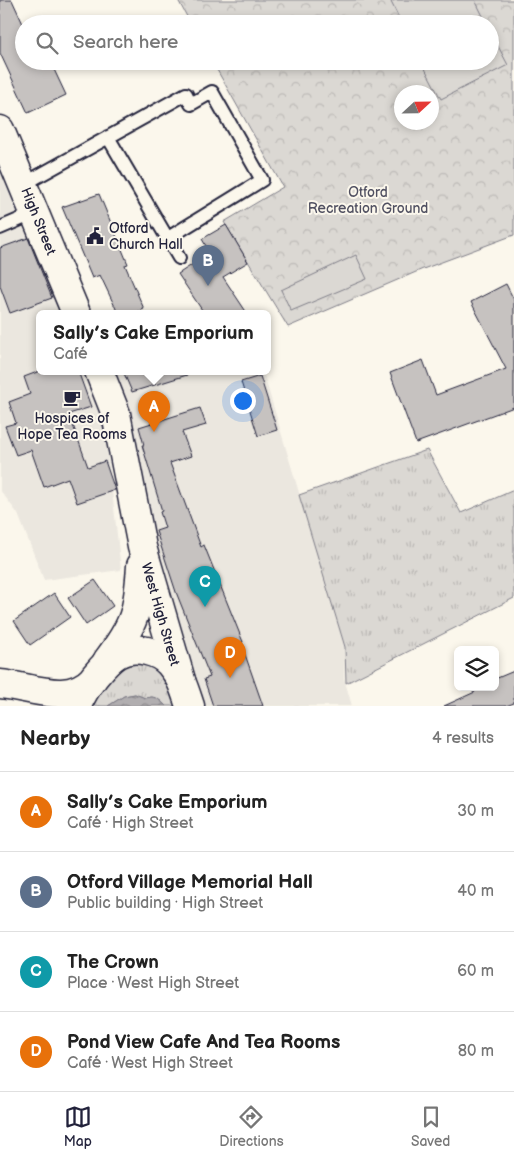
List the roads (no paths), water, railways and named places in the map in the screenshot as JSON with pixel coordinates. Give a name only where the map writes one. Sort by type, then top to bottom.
[{"type":"street","name":"High Street","points":[[0,130],[75,310]]},
{"type":"street","points":[[101,375],[116,414],[142,547]]},
{"type":"street","name":"West High Street","points":[[77,706],[82,695],[128,632],[139,599],[142,547]]},
{"type":"street","name":"West High Street","points":[[142,547],[186,695]]},
{"type":"street","points":[[0,684],[13,685],[40,692],[67,693],[80,690],[114,655],[128,650],[151,652],[169,662],[186,695]]},
{"type":"street","points":[[0,690],[29,706]]},
{"type":"lane","points":[[24,184],[186,94],[191,104],[212,92],[262,180],[168,238]]},
{"type":"lane","points":[[108,137],[179,258]]},
{"type":"lane","points":[[0,228],[35,213]]},
{"type":"water","points":[[135,694],[145,698],[157,698],[166,706],[108,706],[124,696]]},
{"type":"place","name":"Otford Church Hall","points":[[95,236]]},
{"type":"place","name":"Otford Village Memorial Hall","points":[[208,286]]},
{"type":"place","name":"Hospices of Hope Tea Rooms","points":[[72,398]]},
{"type":"place","name":"Sally’s Cake Emporium","points":[[154,432]]},
{"type":"place","name":"The Crown","points":[[205,607]]},
{"type":"place","name":"Pond View Cafe And Tea Rooms","points":[[230,678]]},
{"type":"park label","name":"Otford Recreation Ground","points":[[368,200]]}]
